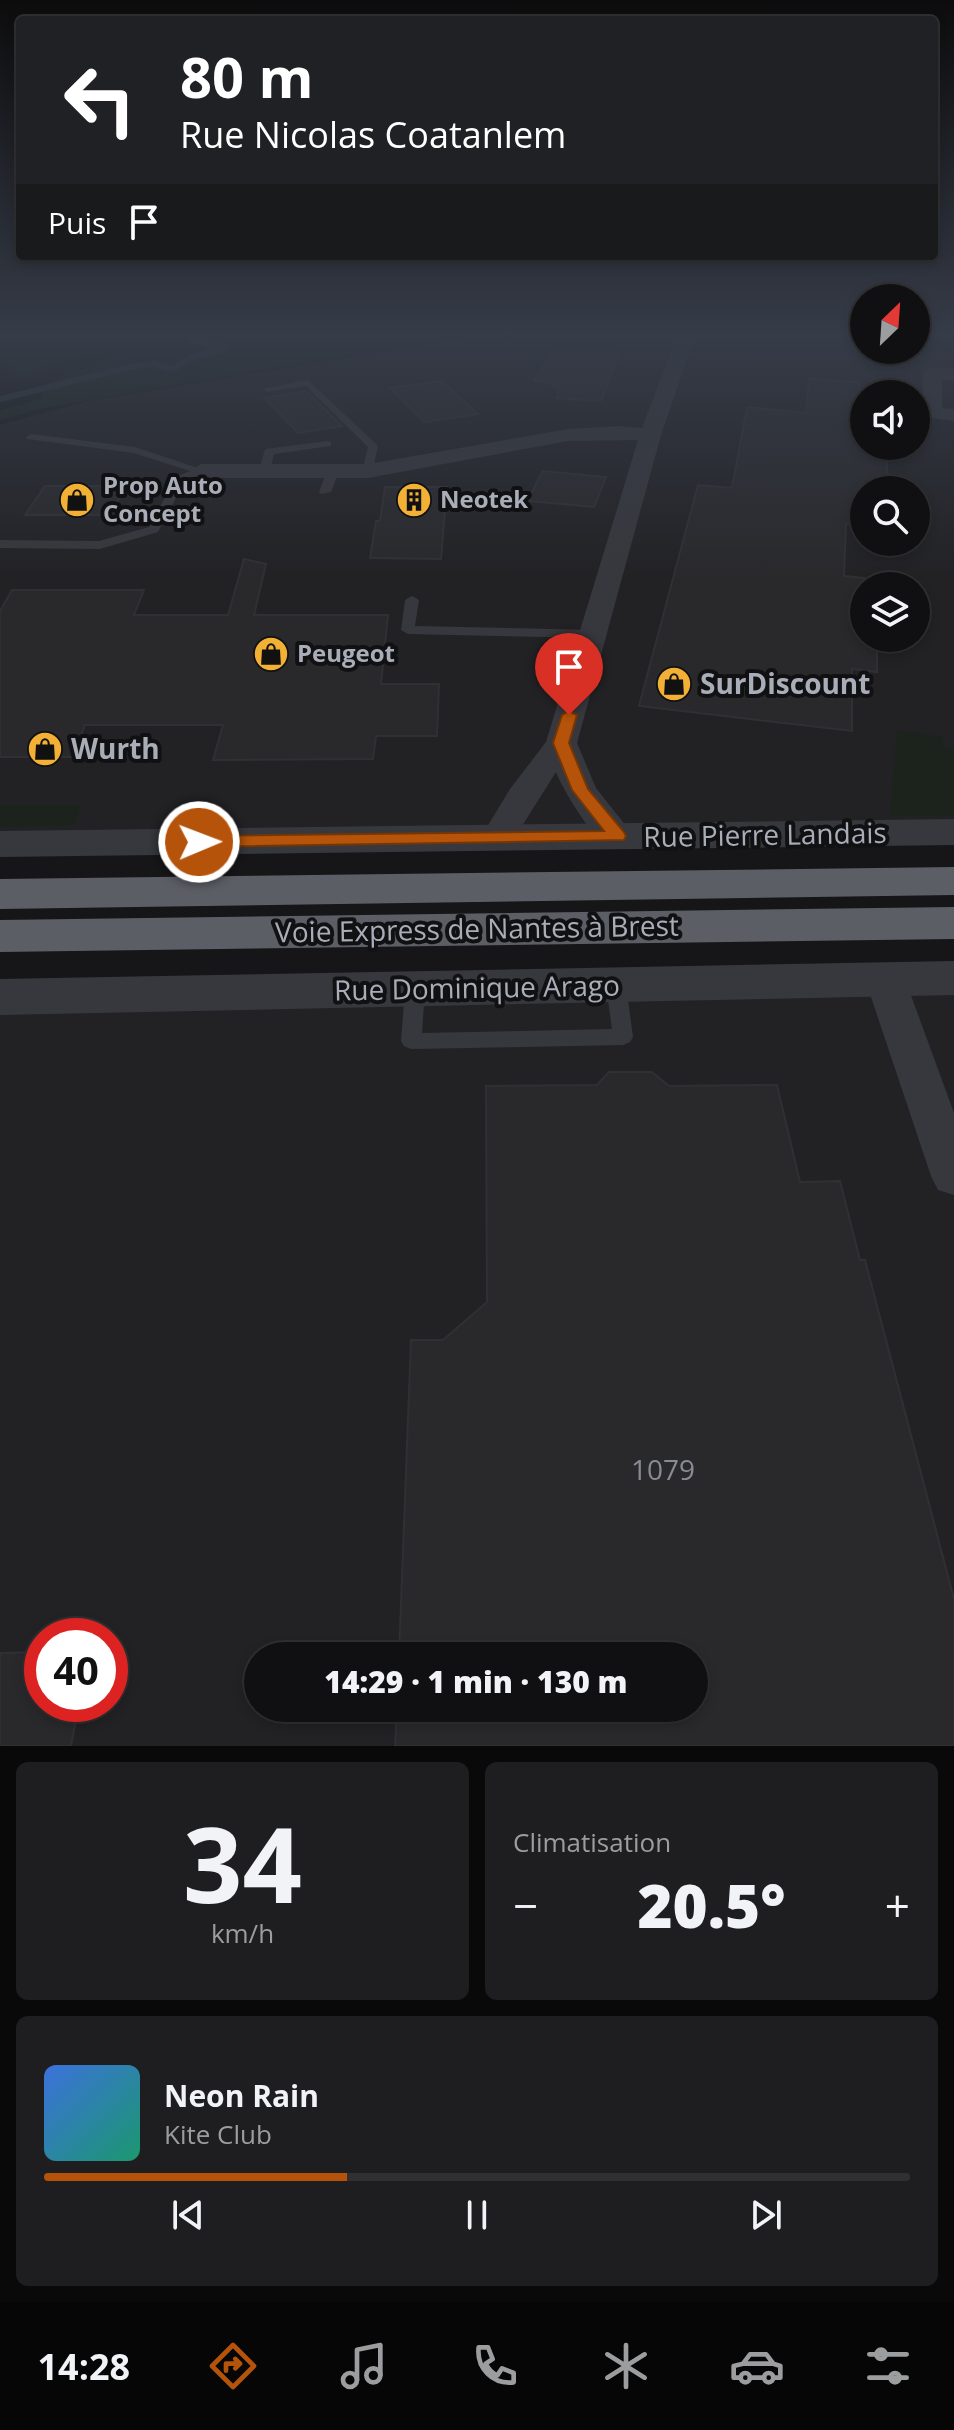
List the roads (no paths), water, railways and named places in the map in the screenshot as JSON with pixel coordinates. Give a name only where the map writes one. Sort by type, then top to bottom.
[{"type":"highway","name":"Voie Express de Nantes à Brest","points":[[0,894],[954,881]]},
{"type":"highway","name":"Voie Express de Nantes à Brest","points":[[0,936],[954,923]]},
{"type":"street","points":[[498,837],[527,789],[561,743],[657,414]]},
{"type":"street","points":[[201,471],[265,471],[329,481],[368,471],[568,435],[618,432],[650,435]]},
{"type":"street","points":[[561,743],[580,790],[617,836]]},
{"type":"street","name":"Rue Pierre Landais","points":[[0,844],[954,832]]},
{"type":"street","name":"Rue Dominique Arago","points":[[0,997],[954,978]]},
{"type":"street","points":[[885,979],[954,1176]]},
{"type":"lane","points":[[340,414],[373,446],[368,471]]},
{"type":"lane","points":[[31,437],[135,450],[201,471]]},
{"type":"lane","points":[[265,471],[269,451],[327,444]]},
{"type":"lane","points":[[0,544],[100,545],[154,529],[180,479],[201,471]]},
{"type":"lane","points":[[412,600],[408,630],[594,634]]},
{"type":"place","name":"Prop Auto Concept","points":[[77,500]]},
{"type":"place","name":"Neotek","points":[[414,500]]},
{"type":"place","name":"Peugeot","points":[[271,654]]},
{"type":"place","name":"SurDiscount","points":[[674,684]]},
{"type":"place","name":"Wurth","points":[[45,749]]}]
